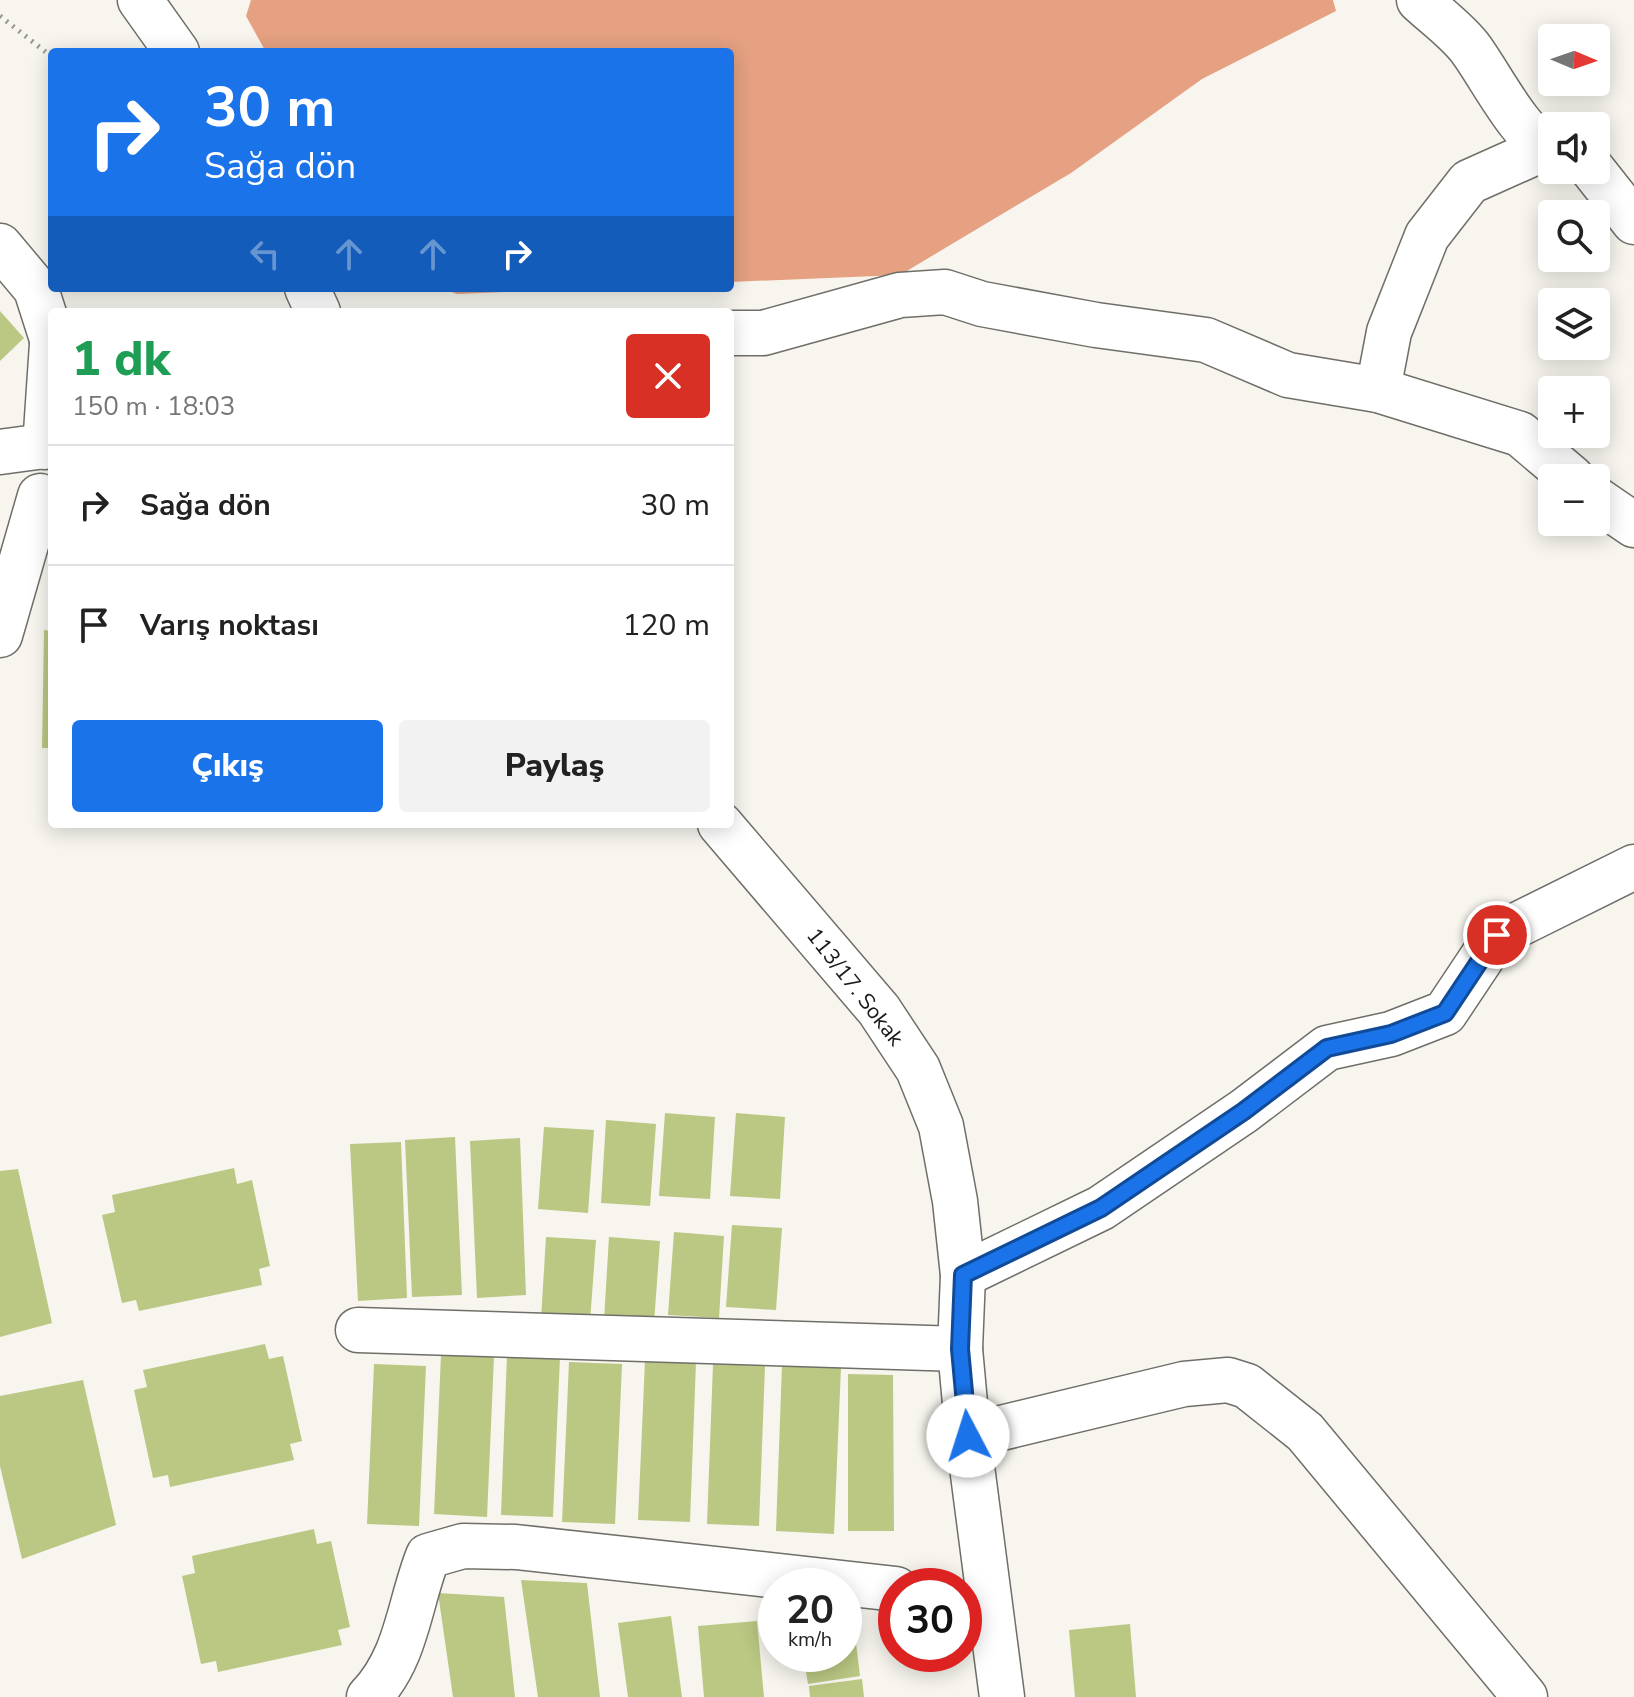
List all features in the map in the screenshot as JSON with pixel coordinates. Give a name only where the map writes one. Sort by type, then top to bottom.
[{"type":"street","points":[[140,0],[174,48]]},
{"type":"street","points":[[1419,0],[1468,45],[1516,115],[1538,138]]},
{"type":"street","points":[[1378,390],[1389,332],[1427,236],[1469,182],[1538,153]]},
{"type":"street","points":[[1604,184],[1634,222]]},
{"type":"street","points":[[0,246],[36,289],[48,329]]},
{"type":"street","points":[[734,333],[763,333],[900,295],[945,292],[982,304],[1206,340],[1288,375],[1378,390],[1520,434],[1555,464]]},
{"type":"street","points":[[0,452],[48,446]]},
{"type":"street","points":[[0,635],[31,496]]},
{"type":"street","points":[[1610,509],[1634,525]]},
{"type":"street","name":"113/17. Sokak","points":[[723,828],[879,1010],[918,1069],[941,1126],[955,1201],[963,1275],[960,1349],[975,1568]]},
{"type":"street","points":[[963,1275],[1101,1208],[1244,1111],[1327,1048],[1391,1034],[1445,1013],[1497,935],[1634,867]]},
{"type":"street","points":[[358,1330],[960,1349]]},
{"type":"street","points":[[968,1436],[1184,1384],[1228,1380],[1247,1386],[1305,1432],[1525,1697]]},
{"type":"street","points":[[369,1697],[381,1685],[410,1626],[428,1556],[463,1546],[516,1547],[878,1587]]},
{"type":"street","name":"113/17. Sokak","points":[[982,1621],[1002,1697]]},
{"type":"path","points":[[0,16],[48,54]]},
{"type":"shaded area","points":[[251,0],[1333,0],[1336,11],[1202,79],[1071,173],[900,275],[734,282],[734,48],[264,48],[246,16]]},
{"type":"shaded area","points":[[451,292],[504,292],[457,294]]},
{"type":"building","points":[[0,311],[24,338],[0,361]]},
{"type":"building","points":[[44,630],[48,630],[48,748],[42,748]]},
{"type":"building","points":[[665,1113],[715,1117],[710,1199],[659,1196]]},
{"type":"building","points":[[736,1113],[785,1117],[780,1199],[730,1196]]},
{"type":"building","points":[[606,1120],[656,1124],[650,1206],[601,1203]]},
{"type":"building","points":[[544,1127],[594,1130],[588,1213],[538,1209]]},
{"type":"building","points":[[455,1137],[462,1295],[412,1297],[405,1140]]},
{"type":"building","points":[[520,1138],[526,1295],[477,1298],[470,1141]]},
{"type":"building","points":[[401,1142],[407,1298],[358,1301],[350,1144]]},
{"type":"building","points":[[234,1168],[237,1184],[252,1180],[270,1266],[259,1269],[262,1285],[139,1311],[136,1300],[122,1303],[102,1215],[115,1212],[112,1195]]},
{"type":"building","points":[[18,1169],[52,1323],[0,1337],[0,1171]]},
{"type":"building","points":[[732,1225],[782,1228],[776,1310],[726,1307]]},
{"type":"building","points":[[674,1232],[724,1236],[719,1318],[668,1315]]},
{"type":"building","points":[[546,1237],[596,1240],[590,1322],[541,1319]]},
{"type":"building","points":[[609,1237],[660,1241],[654,1323],[604,1320]]},
{"type":"building","points":[[265,1344],[269,1359],[283,1356],[302,1441],[290,1444],[294,1460],[170,1487],[168,1475],[153,1478],[134,1390],[147,1387],[143,1370]]},
{"type":"building","points":[[441,1355],[494,1356],[487,1517],[434,1514]]},
{"type":"building","points":[[507,1355],[560,1357],[553,1517],[501,1515]]},
{"type":"building","points":[[645,1360],[696,1362],[690,1522],[638,1520]]},
{"type":"building","points":[[569,1362],[622,1364],[615,1524],[562,1522]]},
{"type":"building","points":[[374,1364],[426,1366],[419,1526],[367,1524]]},
{"type":"building","points":[[713,1364],[765,1366],[759,1526],[707,1524]]},
{"type":"building","points":[[782,1365],[841,1367],[834,1534],[776,1531]]},
{"type":"building","points":[[848,1374],[893,1375],[894,1531],[848,1531]]},
{"type":"building","points":[[83,1380],[116,1525],[22,1559],[0,1466],[0,1396]]},
{"type":"building","points":[[314,1529],[317,1544],[331,1541],[350,1627],[338,1630],[342,1645],[218,1672],[216,1661],[201,1664],[182,1576],[195,1573],[192,1556]]},
{"type":"building","points":[[521,1580],[587,1583],[600,1697],[538,1697]]},
{"type":"building","points":[[438,1593],[504,1597],[515,1697],[453,1697]]},
{"type":"building","points":[[671,1616],[682,1697],[628,1697],[618,1623]]},
{"type":"building","points":[[757,1621],[758,1672],[762,1672],[764,1697],[704,1697],[698,1626]]},
{"type":"building","points":[[1130,1624],[1136,1697],[1075,1697],[1069,1630]]},
{"type":"building","points":[[806,1672],[860,1672],[860,1676],[808,1684]]},
{"type":"building","points":[[862,1679],[864,1697],[810,1697],[809,1686]]},
{"type":"route","points":[[968,1436],[960,1349],[963,1275],[1101,1208],[1244,1111],[1327,1048],[1391,1034],[1445,1013],[1497,935]]}]
